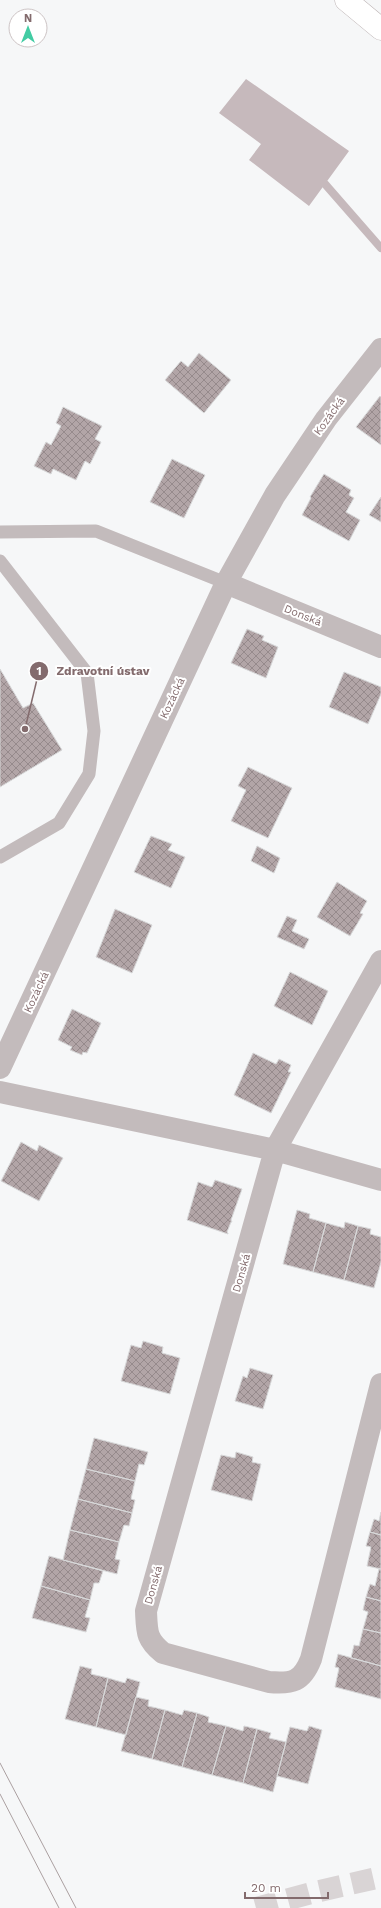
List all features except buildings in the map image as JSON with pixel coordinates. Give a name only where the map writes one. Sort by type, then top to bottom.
[{"type":"main road","points":[[346,0],[381,29]]},
{"type":"street","name":"Kozácká","points":[[0,1068],[226,583],[275,495],[326,420],[381,349]]},
{"type":"street","name":"Donská","points":[[226,583],[381,647]]},
{"type":"street","name":"Donská","points":[[381,961],[275,1150],[146,1611],[147,1633],[152,1644],[163,1653],[269,1682],[283,1683],[300,1679],[307,1670],[311,1660],[381,1384]]},
{"type":"street","points":[[0,1092],[275,1150],[381,1180]]},
{"type":"lane","points":[[0,532],[96,531],[226,583]]},
{"type":"lane","points":[[0,561],[87,673],[94,731],[89,774],[59,823],[0,857]]},
{"type":"shaded area","points":[[246,79],[349,151],[309,206],[249,160],[261,144],[219,113]]},
{"type":"waterway","points":[[325,184],[381,248]]},
{"type":"tunnel","points":[[256,1908],[315,1892],[381,1877]]},
{"type":"tram line","points":[[0,1763],[76,1908]]},
{"type":"tram line","points":[[0,1794],[59,1908]]},
{"type":"place","name":"Zdravotní ústav","points":[[25,729]]}]
